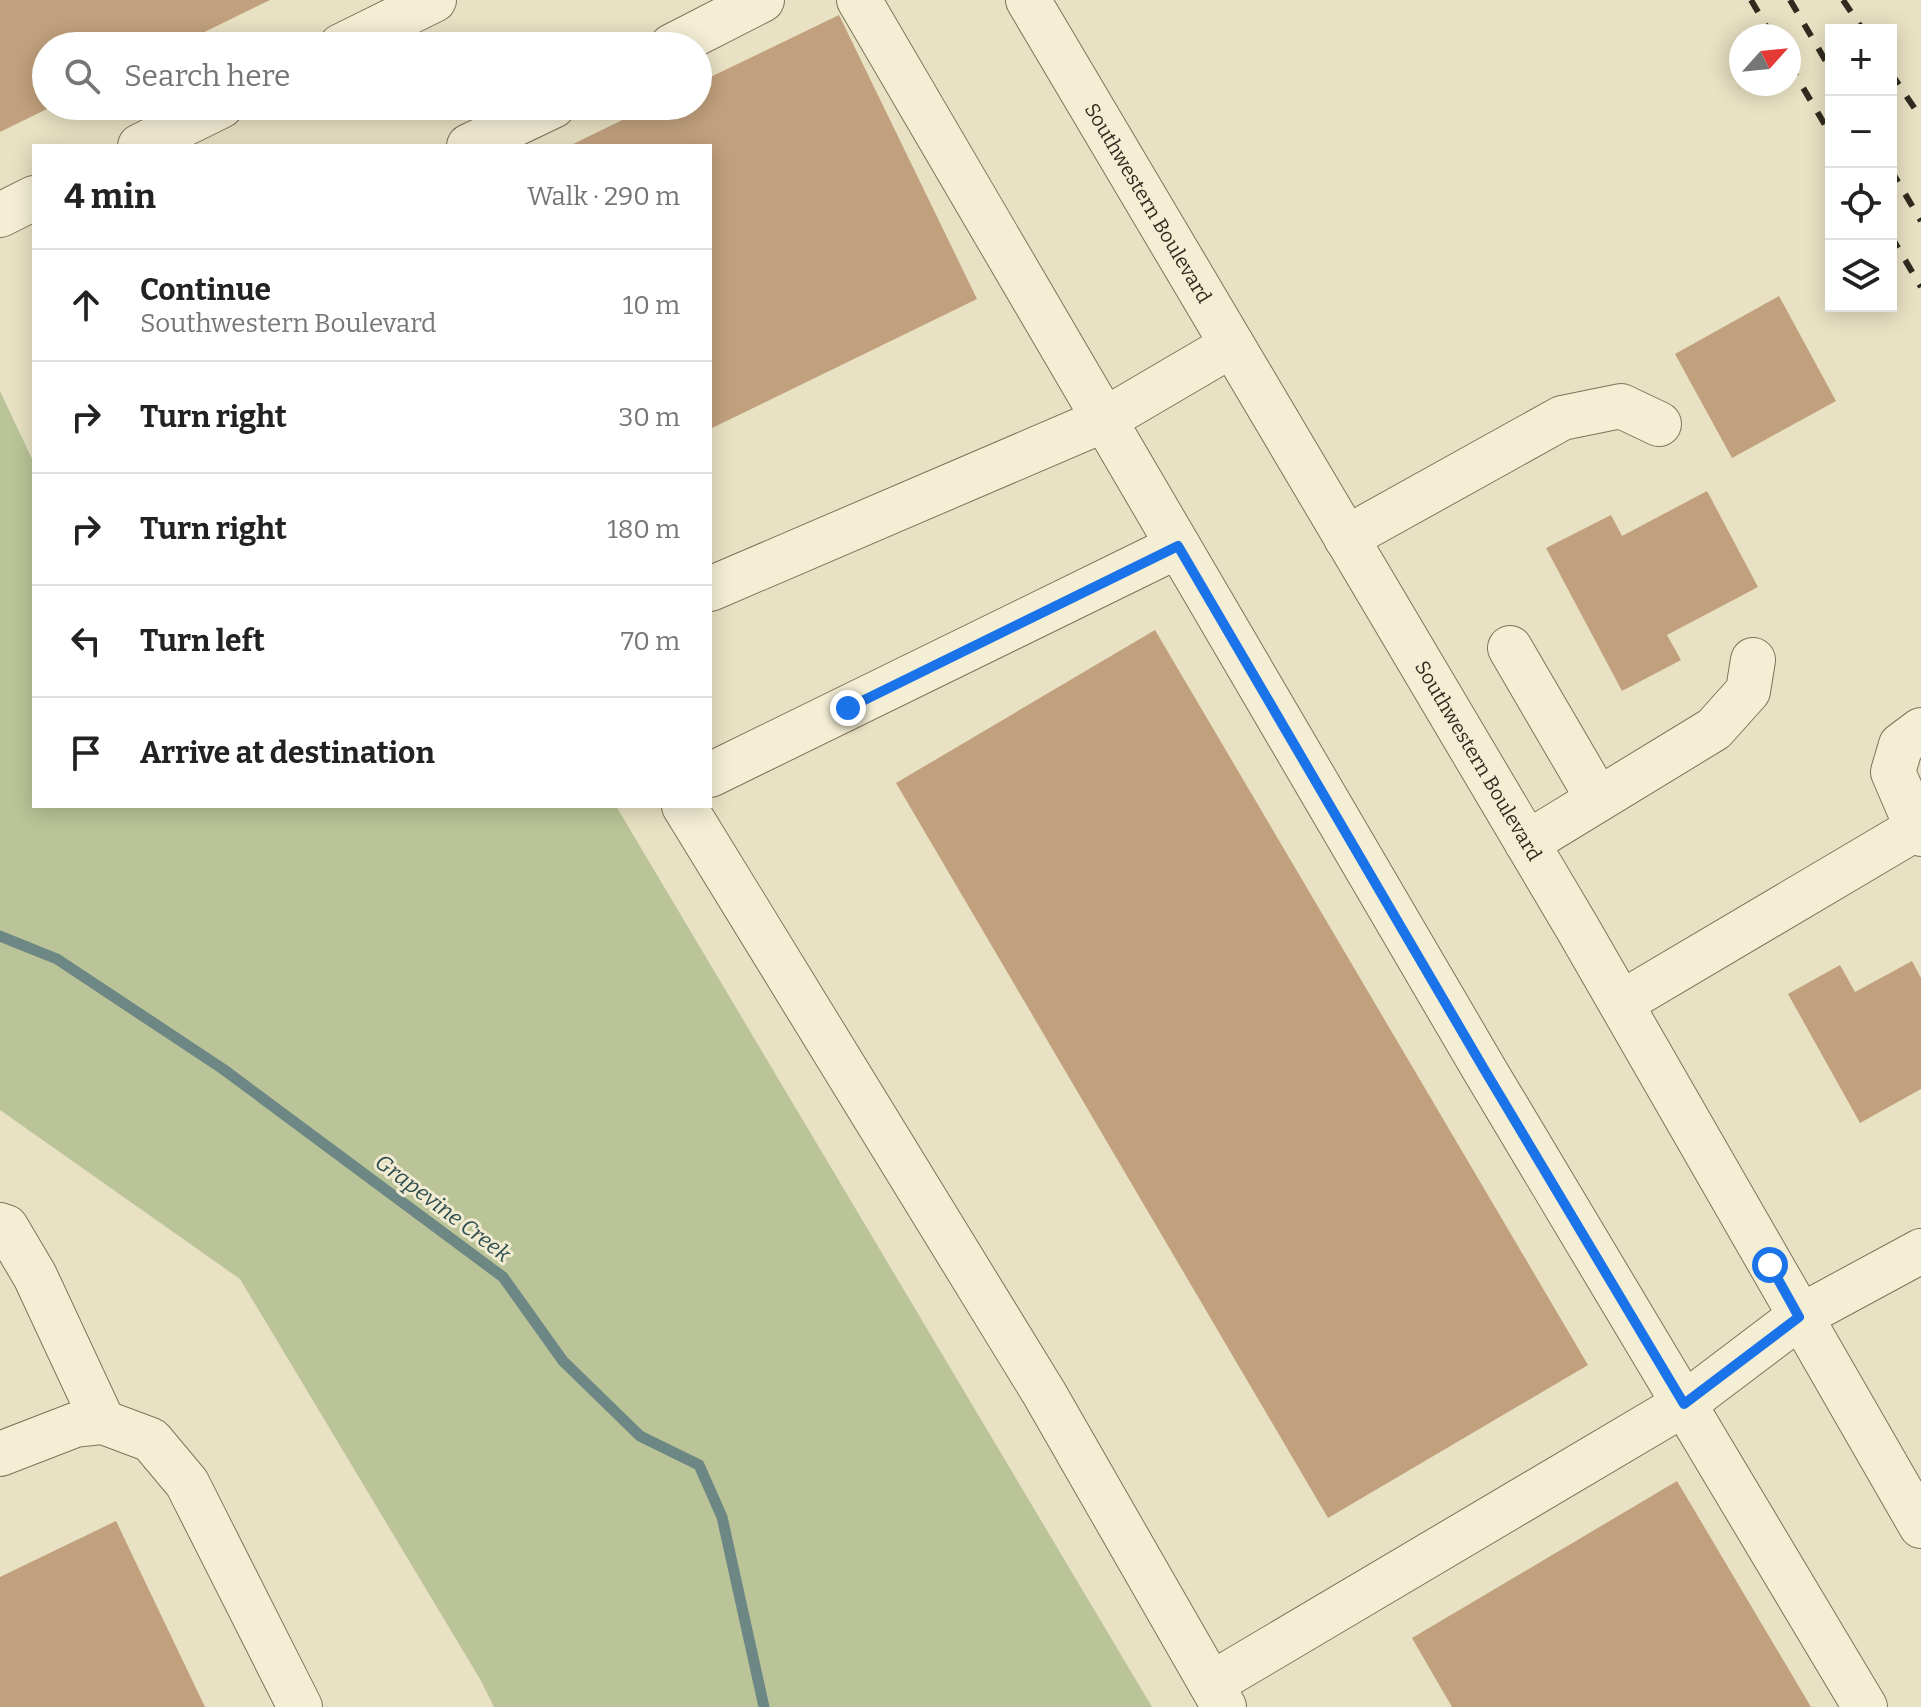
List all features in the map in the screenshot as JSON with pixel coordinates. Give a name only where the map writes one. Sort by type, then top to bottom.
[{"type":"street","points":[[369,32],[434,0]]},
{"type":"street","points":[[699,32],[762,0]]},
{"type":"street","points":[[859,0],[1475,1056],[1865,1707]]},
{"type":"street","name":"Southwestern Boulevard","points":[[1028,0],[1621,1003],[1921,1526]]},
{"type":"street","points":[[144,144],[193,120]]},
{"type":"street","points":[[473,144],[524,120]]},
{"type":"street","points":[[0,215],[32,199]]},
{"type":"street","points":[[712,588],[1104,420],[1232,345]]},
{"type":"street","points":[[1346,538],[1562,418],[1621,406],[1659,424]]},
{"type":"street","points":[[712,774],[1178,546]]},
{"type":"street","points":[[1510,648],[1598,799]]},
{"type":"street","points":[[1527,843],[1714,729],[1748,691],[1753,660]]},
{"type":"street","points":[[1621,1003],[1919,831],[1893,772],[1901,745],[1921,730]]},
{"type":"street","points":[[685,808],[1044,1393],[1217,1696],[1684,1404],[1799,1317],[1921,1251]]},
{"type":"street","points":[[0,1225],[6,1227],[35,1276],[103,1422]]},
{"type":"street","points":[[0,1454],[75,1425],[103,1422],[151,1440],[187,1483],[300,1707]]},
{"type":"green space","points":[[0,391],[32,459],[32,808],[617,808],[1152,1707],[494,1707],[240,1279],[0,1110]]},
{"type":"building","points":[[0,0],[270,0],[205,32],[32,32],[32,116],[0,132]]},
{"type":"building","points":[[839,15],[977,299],[712,428],[712,144],[573,144],[622,120],[712,120],[712,76]]},
{"type":"building","points":[[1779,296],[1836,401],[1732,458],[1675,354]]},
{"type":"building","points":[[1707,491],[1758,587],[1667,635],[1681,660],[1622,691],[1546,548],[1611,515],[1622,536]]},
{"type":"building","points":[[1155,630],[1588,1365],[1328,1518],[896,783]]},
{"type":"building","points":[[1912,961],[1921,978],[1921,1089],[1860,1123],[1788,994],[1840,965],[1855,992]]},
{"type":"building","points":[[1677,1481],[1811,1707],[1452,1707],[1412,1638]]},
{"type":"building","points":[[116,1521],[205,1707],[0,1707],[0,1577]]},
{"type":"waterway","name":"Grapevine Creek","points":[[0,936],[57,959],[223,1069],[503,1277],[563,1361],[640,1436],[699,1465],[722,1517],[764,1707]]},
{"type":"railway","points":[[1751,0],[1765,24]]},
{"type":"railway","points":[[1790,0],[1825,60]]},
{"type":"railway","points":[[1843,0],[1859,24]]},
{"type":"railway","points":[[1897,82],[1921,118]]},
{"type":"railway","points":[[1801,84],[1825,125]]},
{"type":"railway","points":[[1897,180],[1921,221]]},
{"type":"railway","points":[[1893,240],[1921,287]]},
{"type":"route","points":[[848,708],[1178,546],[1684,1404],[1799,1317],[1770,1265]]}]
